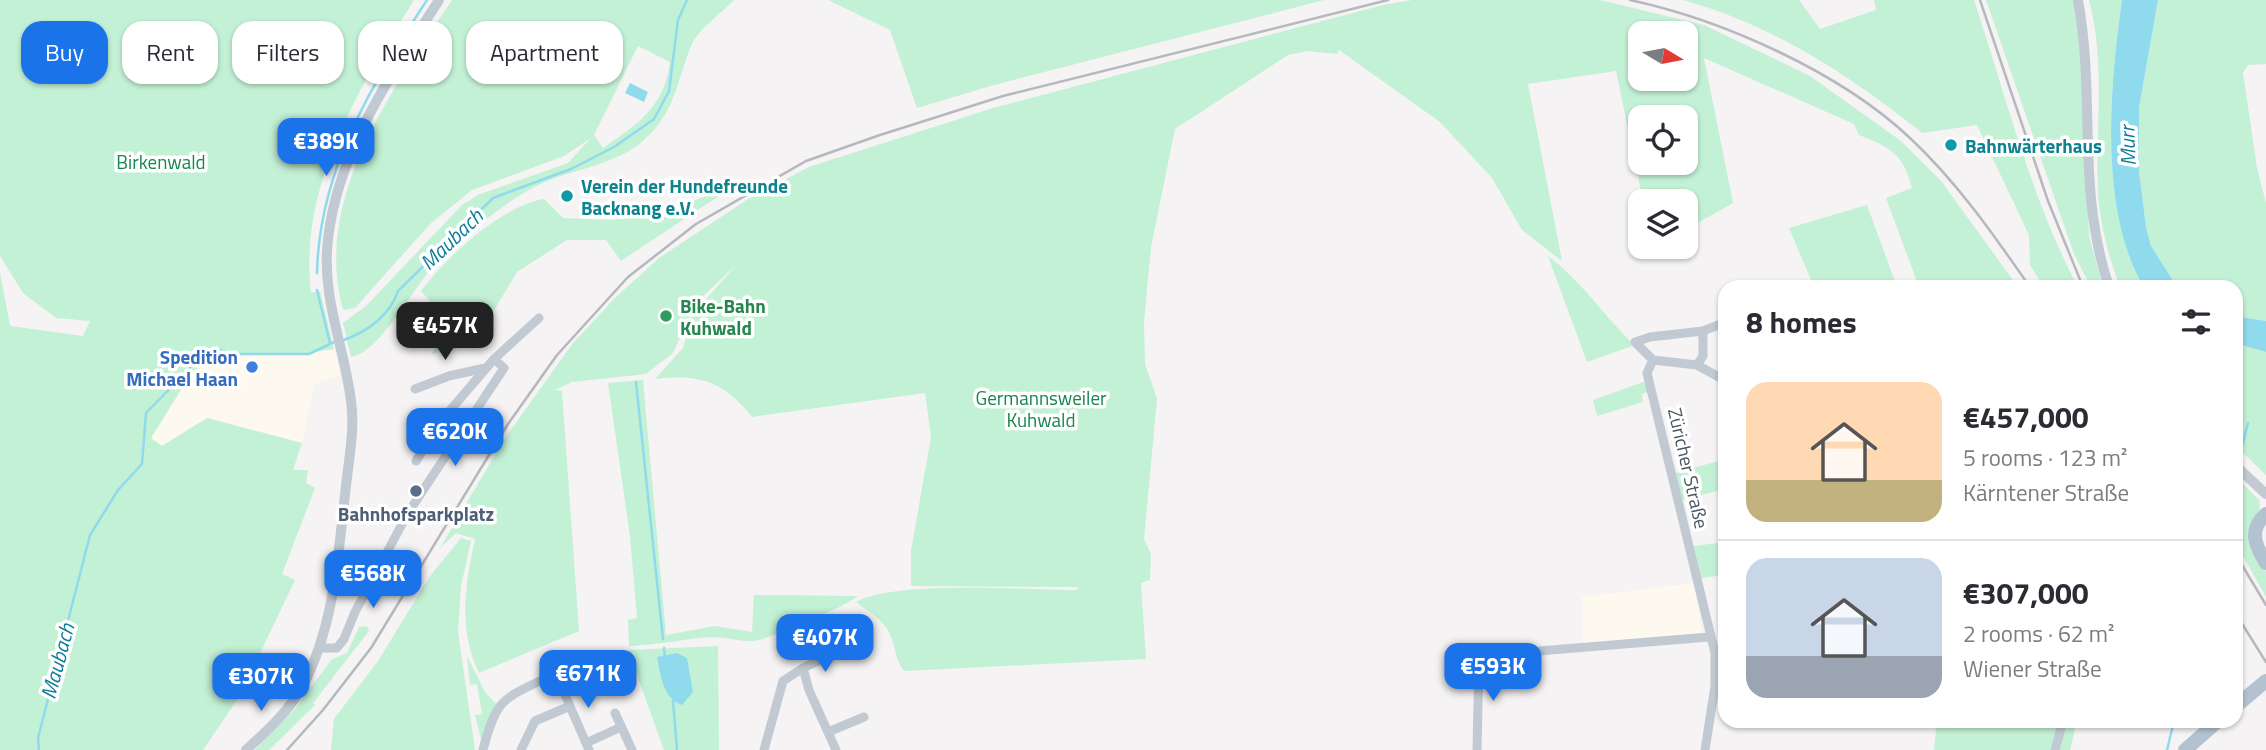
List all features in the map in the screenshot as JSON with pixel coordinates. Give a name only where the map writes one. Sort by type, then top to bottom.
[{"type":"main road","points":[[2264,560],[2255,546],[2254,535],[2257,524],[2266,514]]},
{"type":"main road","points":[[2264,560],[2260,541],[2266,529]]},
{"type":"main road","points":[[2243,700],[2266,681]]},
{"type":"main road","points":[[2243,702],[2266,688]]},
{"type":"main road","points":[[2185,750],[2210,728]]},
{"type":"street","points":[[246,750],[297,696],[319,648],[331,604],[352,434],[351,402],[327,292],[326,258],[330,224],[339,188],[382,89],[439,0]]},
{"type":"street","points":[[2078,0],[2086,60],[2088,195],[2095,236],[2107,280]]},
{"type":"street","points":[[416,461],[441,421],[485,368],[539,318]]},
{"type":"street","points":[[1718,325],[1703,331],[1650,337],[1635,342],[1653,360],[1697,365],[1718,377]]},
{"type":"street","points":[[1697,365],[1703,356],[1703,331]]},
{"type":"street","points":[[319,648],[337,648],[344,639],[355,612],[402,523],[504,368],[494,359]]},
{"type":"street","name":"Züricher Straße","points":[[1653,360],[1647,373],[1658,408],[1716,668],[1704,750]]},
{"type":"street","points":[[415,389],[449,376],[485,368]]},
{"type":"street","points":[[2243,473],[2266,494]]},
{"type":"street","points":[[1477,750],[1479,656],[1709,637]]},
{"type":"street","points":[[764,750],[783,681],[835,653]]},
{"type":"street","points":[[483,750],[497,710],[506,696],[585,666]]},
{"type":"street","points":[[803,668],[836,750]]},
{"type":"street","points":[[558,678],[587,746],[621,727]]},
{"type":"street","points":[[523,746],[535,721],[570,706]]},
{"type":"street","points":[[615,713],[632,750]]},
{"type":"street","points":[[828,732],[864,717]]},
{"type":"street","points":[[2055,750],[2061,728]]},
{"type":"shaded area","points":[[334,349],[341,376],[314,384],[302,443],[207,418],[161,446],[151,438],[184,385],[198,373],[197,353],[295,355]]},
{"type":"shaded area","points":[[1694,583],[1702,633],[1685,638],[1583,645],[1582,597]]},
{"type":"green space","name":"Birkenwald","points":[[0,0],[414,0],[401,21],[358,21],[358,84],[364,84],[337,139],[324,176],[314,214],[310,253],[311,293],[320,291],[334,349],[295,355],[197,353],[198,373],[184,385],[151,438],[162,446],[207,418],[302,443],[293,470],[308,470],[306,483],[315,488],[282,574],[295,580],[239,697],[203,750],[0,750],[0,272],[10,326],[83,336],[90,321],[56,318],[23,293],[0,256]]},
{"type":"green space","points":[[452,0],[734,0],[694,40],[669,107],[655,129],[644,140],[622,155],[547,181],[504,206],[439,260],[375,343],[351,357],[343,323],[366,306],[462,205],[478,195],[568,163],[591,138],[564,156],[472,190],[430,224],[355,308],[343,310],[336,268],[339,227],[349,186],[364,146],[398,84],[452,84],[452,21],[438,21]],"holes":[[[466,21],[623,21],[623,76],[638,46],[670,62],[667,78],[648,113],[603,148],[594,135],[619,84],[466,84]]]},
{"type":"green space","points":[[828,0],[1324,0],[994,85],[917,108],[890,30]]},
{"type":"green space","name":"Germannsweiler Kuhwald","points":[[1412,0],[1600,0],[1687,21],[1628,21],[1628,91],[1698,91],[1698,24],[1810,76],[1901,141],[1941,181],[2013,280],[1916,280],[1886,198],[1912,188],[1900,159],[1887,148],[1859,135],[1854,124],[1704,58],[1733,203],[1698,223],[1698,189],[1641,189],[1638,175],[1698,175],[1698,105],[1628,105],[1628,129],[1616,71],[1528,84],[1562,261],[1522,230],[1492,178],[1440,122],[1339,50],[1337,54],[1308,51],[1288,55],[1175,129],[1151,247],[1144,321],[1145,364],[1157,399],[1144,539],[1151,554],[1150,580],[1141,583],[1146,659],[904,671],[886,627],[856,602],[874,595],[929,589],[1077,590],[1078,587],[911,586],[911,551],[931,437],[925,393],[752,417],[731,395],[709,383],[685,378],[655,379],[683,348],[692,315],[737,264],[696,303],[673,353],[646,374],[572,382],[555,390],[562,391],[579,631],[479,673],[468,640],[465,607],[475,539],[456,533],[440,548],[505,438],[573,343],[616,297],[659,258],[748,199],[809,167],[993,108],[1383,5]]},
{"type":"green space","points":[[1683,0],[1799,0],[1820,29],[1876,10],[1874,0],[1974,0],[2033,183],[2075,280],[2040,280],[2030,265],[2029,235],[1977,125],[1922,133],[1867,91],[1809,54],[1748,23]]},
{"type":"green space","points":[[1986,0],[2074,0],[2083,69],[2089,236],[2101,280],[2087,280],[2074,254]]},
{"type":"green space","points":[[2089,0],[2122,0],[2114,70],[2111,147],[2119,222],[2129,257],[2140,280],[2118,280],[2103,229],[2098,193],[2099,72]]},
{"type":"green space","points":[[2158,0],[2266,0],[2266,64],[2248,65],[2243,73],[2257,168],[2266,203],[2266,321],[2243,317],[2243,280],[2173,280],[2151,246],[2139,171],[2139,108]]},
{"type":"green space","points":[[737,184],[621,261],[606,240],[567,240],[517,272],[474,344],[432,354],[449,322],[421,291],[445,263],[493,222],[544,199],[563,218],[613,220],[662,213]]},
{"type":"green space","points":[[1867,205],[1894,280],[1811,280],[1789,228]]},
{"type":"green space","points":[[1548,256],[1572,277],[1635,345],[1587,362]]},
{"type":"green space","points":[[2243,346],[2266,352],[2266,475],[2243,453]]},
{"type":"green space","points":[[643,380],[666,635],[715,626],[752,632],[754,595],[858,596],[807,622],[753,641],[710,637],[629,646],[628,620],[637,618],[630,536],[608,383]]},
{"type":"green space","points":[[1646,381],[1649,392],[1642,394],[1643,402],[1597,416],[1593,400]]},
{"type":"green space","points":[[1718,461],[1718,491],[1682,500],[1676,473]]},
{"type":"green space","points":[[2243,484],[2260,501],[2254,554],[2266,571],[2266,597],[2243,556]]},
{"type":"green space","points":[[461,538],[471,541],[461,586],[458,632],[475,750],[331,750],[334,719],[378,661],[430,576]]},
{"type":"green space","points":[[1718,543],[1718,576],[1701,578],[1694,546]]},
{"type":"green space","points":[[367,626],[369,631],[313,703],[315,705],[269,750],[255,750],[295,709],[332,659],[347,653],[359,627]]},
{"type":"green space","points":[[718,646],[719,750],[664,750],[628,650]]},
{"type":"green space","points":[[467,656],[485,692],[496,704],[482,743],[475,715],[482,714],[477,684],[470,685]]},
{"type":"green space","points":[[1936,728],[2057,728],[2052,750],[1934,750]]},
{"type":"green space","points":[[2065,728],[2075,728],[2070,750],[2059,750]]},
{"type":"water","name":"Murr","points":[[2122,0],[2158,0],[2139,108],[2139,171],[2151,246],[2173,280],[2140,280],[2129,257],[2119,222],[2111,147],[2114,70]]},
{"type":"water","points":[[630,83],[648,92],[644,102],[625,93]]},
{"type":"water","points":[[2243,317],[2266,321],[2266,352],[2243,346]]},
{"type":"water","points":[[677,653],[687,658],[693,692],[682,705],[666,691],[657,657]]},
{"type":"waterway","points":[[317,273],[320,235],[327,199],[352,129],[387,64],[427,0]]},
{"type":"waterway","name":"Maubach","points":[[341,341],[360,333],[383,316],[398,291],[493,198],[571,169],[614,147],[654,119],[669,91],[678,20],[687,0]]},
{"type":"waterway","points":[[317,290],[330,343]]},
{"type":"waterway","name":"Maubach","points":[[39,750],[38,738],[90,535],[118,490],[142,464],[146,413],[192,366],[196,355],[216,348],[229,354],[309,354],[334,342]]},
{"type":"waterway","points":[[636,382],[663,639]]},
{"type":"waterway","points":[[2243,443],[2248,423]]},
{"type":"waterway","points":[[664,648],[665,657]]},
{"type":"waterway","points":[[673,701],[677,750]]},
{"type":"waterway","points":[[2167,750],[2172,728]]},
{"type":"railway","points":[[287,750],[323,710],[371,648],[508,424],[557,355],[628,277],[696,224],[806,161],[880,135],[1003,96],[1388,0]]},
{"type":"railway","points":[[1630,0],[1666,9],[1741,35],[1779,52],[1850,91],[1910,138],[1943,172],[2025,280]]},
{"type":"railway","points":[[1980,0],[2048,201],[2080,280]]},
{"type":"railway","points":[[2243,567],[2266,605]]},
{"type":"railway","points":[[2243,625],[2266,662]]},
{"type":"place","name":"Bahnwärterhaus","points":[[1951,145]]},
{"type":"place","name":"Verein der Hundefreunde Backnang e.V.","points":[[567,196]]},
{"type":"place","name":"Bike-Bahn Kuhwald","points":[[666,316]]},
{"type":"place","name":"Spedition Michael Haan","points":[[252,367]]},
{"type":"place","name":"Bahnhofsparkplatz","points":[[416,491]]}]
